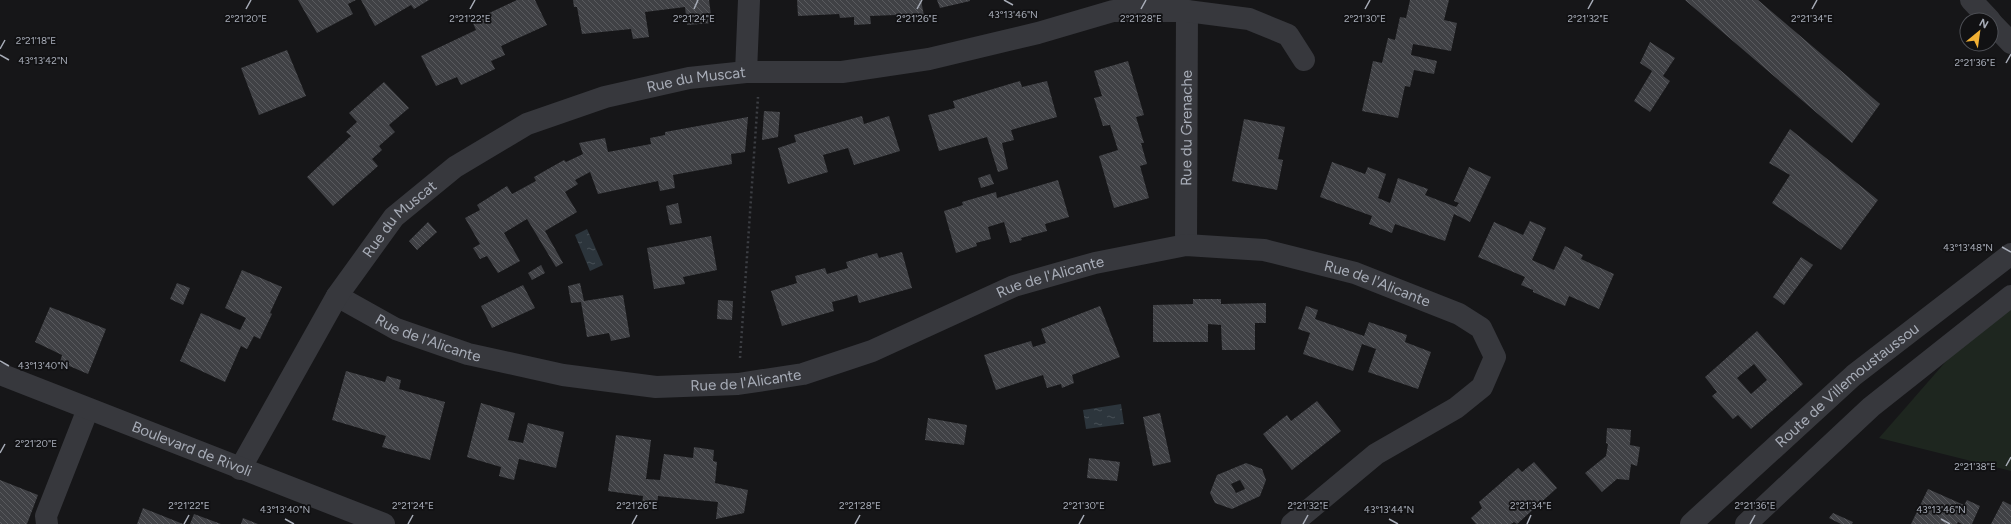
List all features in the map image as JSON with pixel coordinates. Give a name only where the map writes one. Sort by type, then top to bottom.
[{"type":"street","points":[[750,0],[753,73]]},
{"type":"street","points":[[1971,0],[1982,12]]},
{"type":"street","name":"Rue du Muscat","points":[[240,469],[337,296],[394,217],[456,167],[527,124],[605,97],[689,78],[753,73],[842,72],[929,59],[1038,33],[1113,11],[1187,11],[1249,19],[1288,35],[1304,60]]},
{"type":"street","name":"Rue du Grenache","points":[[1186,245],[1187,11]]},
{"type":"street","points":[[1999,30],[2011,43]]},
{"type":"street","name":"Rue de l'Alicante","points":[[337,296],[396,329],[468,354],[556,373],[656,387],[738,384],[803,374],[872,350],[1014,286],[1095,263],[1186,245],[1264,250],[1355,273],[1459,314],[1481,328],[1495,356],[1482,387],[1456,408],[1376,454],[1292,524]]},
{"type":"street","name":"Route de Villemoustaussou","points":[[1691,524],[1854,375],[2011,254]]},
{"type":"street","name":"Route de Villemoustaussou","points":[[1746,524],[1871,408],[2011,296]]},
{"type":"street","name":"Boulevard de Rivoli","points":[[0,374],[384,524]]},
{"type":"street","points":[[47,524],[46,516],[88,409]]},
{"type":"path","points":[[738,384],[753,73]]},
{"type":"shaded area","points":[[2011,287],[2011,471],[1879,438]]},
{"type":"water","points":[[587,229],[603,265],[590,271],[575,235]]},
{"type":"water","points":[[1121,404],[1124,424],[1086,429],[1083,410]]},
{"type":"building","points":[[298,0],[356,0],[348,4],[353,14],[317,33]]},
{"type":"building","points":[[361,0],[429,0],[414,9],[411,5],[375,26]]},
{"type":"building","points":[[517,0],[535,0],[547,25],[501,46],[505,55],[491,61],[495,69],[461,85],[457,77],[436,86],[421,56],[476,30],[472,21]]},
{"type":"building","points":[[573,0],[709,0],[712,23],[687,25],[685,7],[645,12],[649,37],[633,39],[631,29],[582,34],[577,7],[574,7]]},
{"type":"building","points":[[797,0],[921,0],[924,16],[896,18],[895,15],[870,16],[871,24],[854,25],[854,17],[840,18],[839,14],[798,16]]},
{"type":"building","points":[[937,0],[970,0],[970,1],[940,8]]},
{"type":"building","points":[[1410,0],[1449,0],[1444,20],[1457,23],[1451,51],[1413,44],[1411,55],[1437,61],[1434,74],[1414,70],[1410,87],[1405,86],[1398,118],[1362,111],[1373,61],[1382,63],[1388,38],[1395,40],[1400,17],[1406,18]]},
{"type":"building","points":[[1685,0],[1758,0],[1880,104],[1852,143]]},
{"type":"building","points":[[1650,42],[1675,58],[1663,76],[1670,81],[1650,112],[1634,101],[1652,71],[1640,63]]},
{"type":"building","points":[[287,50],[306,96],[259,115],[241,68]]},
{"type":"building","points":[[1128,61],[1144,115],[1136,117],[1144,143],[1141,143],[1147,164],[1140,166],[1149,198],[1114,208],[1099,156],[1118,150],[1110,125],[1103,126],[1094,98],[1102,96],[1094,71]]},
{"type":"building","points":[[1020,81],[1022,87],[1047,81],[1057,117],[1011,130],[1014,140],[1002,143],[1008,169],[998,172],[987,137],[939,151],[928,115],[955,108],[953,101]]},
{"type":"building","points":[[384,82],[409,108],[389,125],[395,132],[379,146],[382,150],[372,159],[378,166],[333,206],[307,177],[351,136],[346,132],[357,122],[349,113]]},
{"type":"building","points":[[764,111],[780,112],[778,137],[762,140]]},
{"type":"building","points":[[862,116],[864,124],[889,116],[900,151],[854,165],[848,148],[823,155],[828,172],[788,184],[778,148],[796,142],[794,135]]},
{"type":"building","points":[[748,117],[745,152],[731,154],[732,164],[673,175],[675,188],[660,191],[658,181],[598,194],[590,172],[575,180],[578,184],[565,192],[577,212],[545,231],[563,263],[556,267],[527,219],[504,233],[520,261],[498,273],[487,256],[480,259],[473,248],[480,244],[465,218],[480,210],[477,205],[507,186],[512,194],[536,181],[534,177],[564,160],[566,162],[583,154],[579,143],[605,138],[608,152],[651,144],[650,138],[665,135],[665,132]]},
{"type":"building","points":[[1244,119],[1285,127],[1278,159],[1283,160],[1277,190],[1232,181]]},
{"type":"building","points":[[1790,129],[1878,200],[1841,250],[1772,203],[1790,175],[1769,163]]},
{"type":"building","points":[[1332,162],[1365,174],[1368,167],[1386,174],[1378,198],[1390,203],[1398,178],[1428,189],[1425,195],[1456,207],[1459,203],[1454,201],[1469,167],[1491,177],[1470,222],[1454,214],[1445,241],[1395,224],[1392,233],[1369,224],[1372,216],[1320,197]]},
{"type":"building","points":[[990,174],[994,184],[981,188],[978,178]]},
{"type":"building","points":[[1058,180],[1069,217],[1045,224],[1047,231],[1021,238],[1022,240],[1010,243],[1004,222],[988,227],[991,239],[976,243],[977,246],[956,253],[944,211],[963,205],[962,202],[996,192],[997,198]]},
{"type":"building","points":[[678,203],[682,223],[670,225],[666,206]]},
{"type":"building","points":[[1530,221],[1546,228],[1532,260],[1554,270],[1565,246],[1583,255],[1581,259],[1614,274],[1599,309],[1569,296],[1565,306],[1521,285],[1525,277],[1478,257],[1494,222],[1523,235]]},
{"type":"building","points":[[428,222],[437,232],[417,250],[409,241]]},
{"type":"building","points":[[711,236],[717,270],[683,277],[685,284],[654,289],[647,248]]},
{"type":"building","points":[[902,252],[912,288],[859,303],[857,295],[832,302],[834,311],[782,326],[771,291],[797,283],[795,276],[825,268],[827,274],[848,268],[846,262],[877,253],[879,258]]},
{"type":"building","points":[[1801,257],[1813,265],[1784,305],[1773,297]]},
{"type":"building","points":[[541,265],[545,273],[532,280],[528,273]]},
{"type":"building","points":[[242,270],[282,287],[270,313],[272,314],[260,339],[254,336],[247,349],[241,346],[225,382],[180,361],[201,313],[240,330],[246,318],[225,308]]},
{"type":"building","points":[[177,283],[190,288],[183,305],[170,299]]},
{"type":"building","points":[[580,283],[584,301],[623,295],[630,337],[611,341],[609,333],[587,337],[581,302],[571,303],[568,286]]},
{"type":"building","points":[[523,285],[535,308],[492,328],[481,306]]},
{"type":"building","points":[[1193,299],[1221,299],[1221,304],[1266,303],[1266,323],[1255,323],[1255,350],[1222,350],[1221,325],[1208,324],[1208,342],[1153,342],[1153,305],[1193,304]]},
{"type":"building","points":[[718,300],[733,301],[732,320],[717,319]]},
{"type":"building","points":[[1100,306],[1120,357],[1072,375],[1074,383],[1062,388],[1061,384],[1047,388],[1043,375],[996,390],[984,355],[1031,341],[1033,347],[1046,343],[1041,329]]},
{"type":"building","points":[[1306,306],[1318,310],[1315,319],[1364,336],[1369,322],[1407,335],[1405,342],[1431,352],[1418,389],[1368,372],[1376,349],[1362,344],[1353,371],[1303,354],[1310,333],[1298,329]]},
{"type":"building","points":[[50,307],[106,329],[88,374],[60,362],[62,355],[35,342]]},
{"type":"building","points":[[1757,331],[1803,384],[1751,429],[1738,415],[1733,419],[1712,396],[1717,392],[1705,377]],"holes":[[[1754,364],[1767,380],[1751,394],[1737,378]]]},
{"type":"building","points":[[346,371],[385,382],[387,376],[401,380],[399,389],[445,402],[430,460],[382,447],[386,436],[332,420]]},
{"type":"building","points":[[1317,401],[1341,431],[1292,470],[1263,434],[1287,415],[1291,421]]},
{"type":"building","points":[[481,403],[515,413],[508,440],[523,443],[528,423],[564,432],[556,468],[519,459],[514,480],[499,476],[501,467],[467,457]]},
{"type":"building","points":[[1160,413],[1171,462],[1153,466],[1143,417]]},
{"type":"building","points":[[928,418],[967,425],[964,445],[925,440]]},
{"type":"building","points":[[1607,428],[1631,430],[1630,445],[1640,447],[1637,466],[1631,464],[1629,480],[1617,479],[1602,492],[1585,473],[1606,456],[1608,444],[1606,443]]},
{"type":"building","points":[[616,435],[651,440],[646,479],[660,480],[664,454],[693,458],[694,447],[714,450],[713,461],[717,462],[715,483],[748,490],[744,513],[716,519],[718,502],[658,496],[657,507],[642,505],[643,496],[608,491]]},
{"type":"building","points":[[1089,458],[1120,462],[1117,481],[1087,478]]},
{"type":"building","points":[[1534,462],[1557,488],[1517,524],[1514,522],[1511,524],[1476,524],[1471,518],[1482,508],[1479,502],[1518,468],[1522,472]]},
{"type":"building","points":[[1246,463],[1262,469],[1266,480],[1260,496],[1232,509],[1215,503],[1210,493],[1217,475]],"holes":[[[1240,480],[1245,489],[1236,493],[1231,484]]]},
{"type":"building","points":[[0,480],[38,495],[27,524],[0,524]]},
{"type":"building","points":[[1928,489],[1964,505],[1967,500],[1980,506],[1972,524],[1962,524],[1958,522],[1957,524],[1911,524]]},
{"type":"building","points":[[2003,501],[2011,505],[2011,524],[1991,524]]},
{"type":"building","points":[[143,508],[183,524],[137,524]]},
{"type":"building","points":[[1833,513],[1853,522],[1852,524],[1841,524],[1829,518]]},
{"type":"building","points":[[194,514],[221,524],[190,524]]},
{"type":"building","points":[[243,518],[258,524],[241,524]]}]
